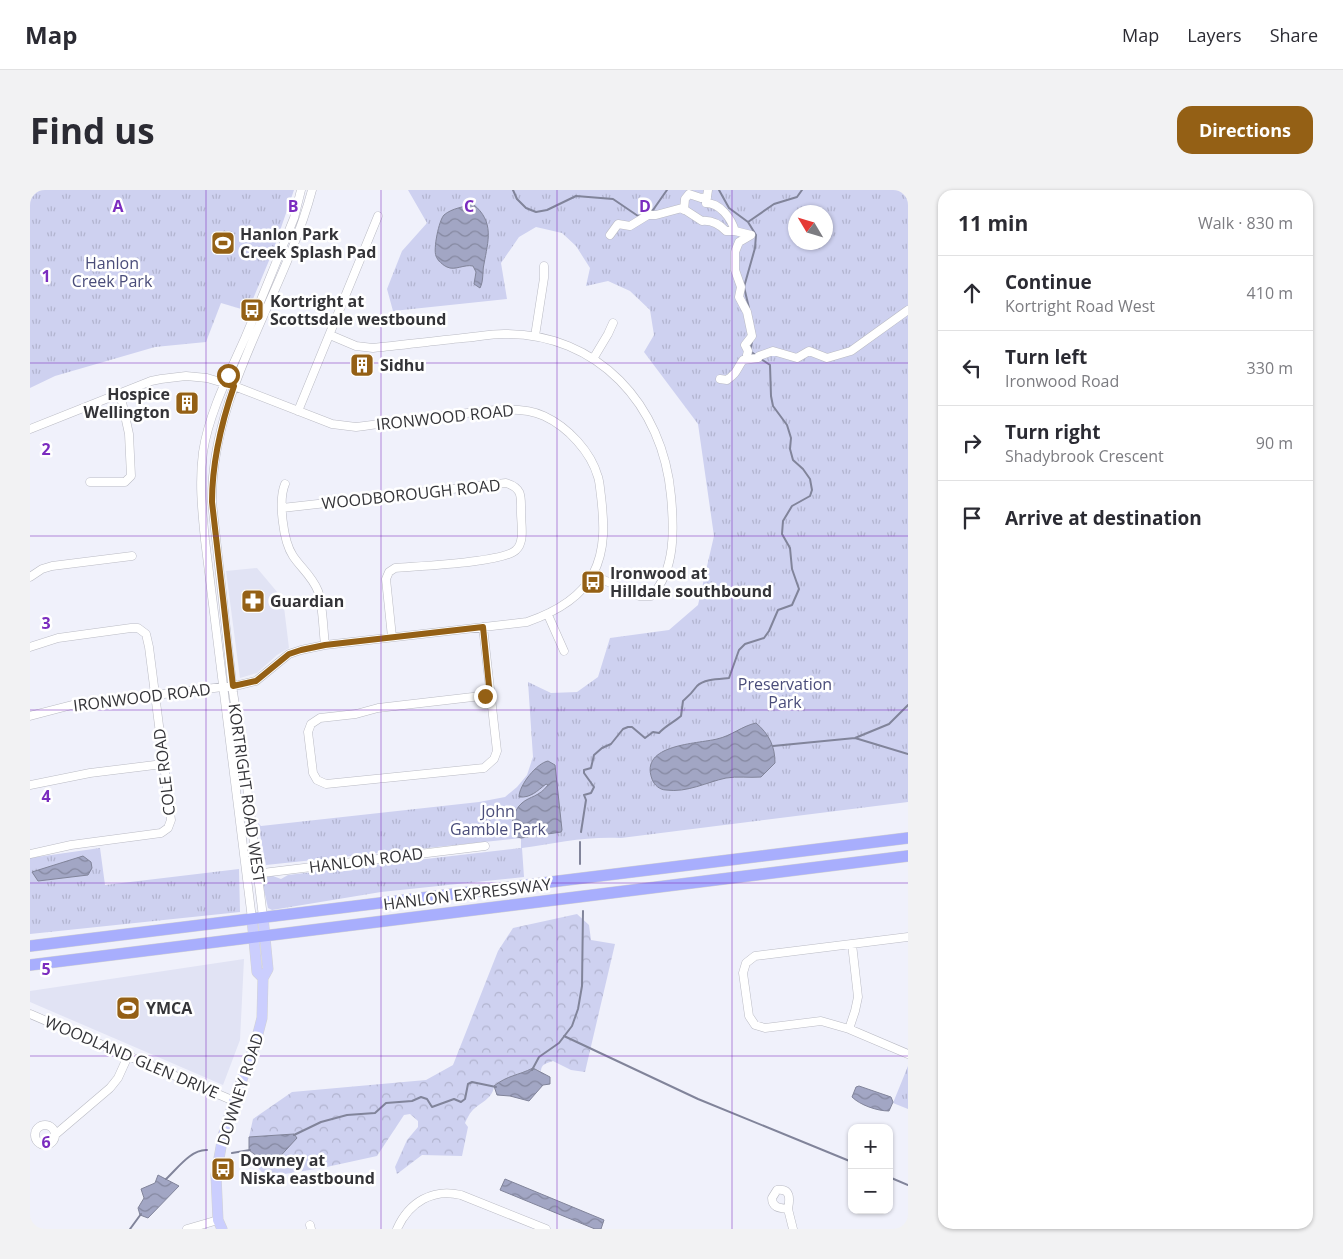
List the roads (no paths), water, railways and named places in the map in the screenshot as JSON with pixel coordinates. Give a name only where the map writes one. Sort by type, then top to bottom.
[{"type":"highway","name":"HANLON EXPRESSWAY","points":[[30,946],[908,838]]},
{"type":"highway","name":"HANLON EXPRESSWAY","points":[[30,965],[908,856]]},
{"type":"main road","name":"KORTRIGHT ROAD WEST","points":[[257,918],[260,936]]},
{"type":"main road","name":"DOWNEY ROAD","points":[[220,1225],[216,1175],[222,1136],[255,1045],[262,1018],[263,978],[268,970],[260,936]]},
{"type":"street","name":"KORTRIGHT ROAD WEST","points":[[257,918],[247,875],[200,495],[203,450],[209,428],[225,384],[294,218],[301,190]]},
{"type":"street","name":"KORTRIGHT ROAD WEST","points":[[257,918],[258,874],[233,686],[212,502],[212,485],[219,433],[234,386],[290,256],[312,190]]},
{"type":"street","points":[[684,210],[684,199],[689,194],[702,198],[708,193]]},
{"type":"street","points":[[708,193],[706,203],[720,207],[735,231]]},
{"type":"street","points":[[610,235],[618,224],[630,226],[648,214],[656,215],[682,208],[702,221],[708,220],[721,226],[726,231],[751,235],[739,242],[735,252],[735,270],[741,287],[739,297],[747,312],[752,336],[745,345],[748,351],[748,359]]},
{"type":"street","points":[[298,411],[378,216]]},
{"type":"street","points":[[535,336],[544,278],[544,266]]},
{"type":"street","points":[[720,379],[727,380],[737,372],[743,360],[759,357],[773,351],[797,358],[809,352],[827,358],[851,352],[908,310]]},
{"type":"street","points":[[593,359],[613,323]]},
{"type":"street","points":[[330,335],[356,346],[372,348],[504,334],[535,336],[567,346],[593,359],[625,386],[647,414],[665,458],[673,524],[669,559],[659,587],[651,596],[639,596],[593,575]]},
{"type":"street","name":"IRONWOOD ROAD","points":[[30,429],[161,378],[186,376],[208,378],[234,386],[332,424],[356,427],[490,410],[522,410],[544,416],[563,428],[583,448],[598,477],[604,532],[600,554],[593,575],[577,594],[548,615],[527,622],[325,645],[289,654],[256,681],[233,686],[72,705],[30,716]]},
{"type":"street","points":[[90,482],[125,482],[131,476],[129,434],[120,393]]},
{"type":"street","name":"WOODBOROUGH ROAD","points":[[282,508],[506,483],[515,486],[521,494],[521,540],[518,549],[509,554],[468,562],[395,568],[389,572],[386,579],[392,637]]},
{"type":"street","points":[[285,484],[281,492],[285,537],[292,555],[311,576],[318,592],[325,645]]},
{"type":"street","points":[[30,577],[42,569],[52,566],[132,556]]},
{"type":"street","points":[[548,615],[564,651]]},
{"type":"street","points":[[483,627],[497,751],[494,758],[484,768],[326,784],[317,780],[313,773],[308,732],[311,724],[320,718],[356,714],[378,708],[490,696]]},
{"type":"street","name":"COLE ROAD","points":[[30,647],[67,637],[138,628],[146,634],[156,695],[171,820],[170,825],[164,831],[71,845],[30,854]]},
{"type":"street","points":[[30,785],[90,773],[163,764]]},
{"type":"street","name":"HANLON ROAD","points":[[247,875],[485,846]]},
{"type":"street","points":[[908,937],[755,956],[746,964],[743,973],[748,1016],[755,1025],[765,1028],[821,1020],[908,1054]]},
{"type":"street","points":[[849,1030],[858,997],[852,944]]},
{"type":"street","name":"WOODLAND GLEN DRIVE","points":[[30,1014],[234,1100]]},
{"type":"street","points":[[56,1134],[110,1088],[118,1078],[128,1056]]},
{"type":"street","points":[[397,1229],[402,1217],[418,1201],[433,1195],[449,1192],[546,1229]]},
{"type":"street","points":[[788,1209],[794,1229]]},
{"type":"street","points":[[187,1229],[220,1225]]},
{"type":"water","points":[[473,204],[485,218],[488,232],[480,288],[474,284],[476,272],[473,266],[447,267],[438,259],[435,252],[438,228],[444,215],[454,209]]},
{"type":"water","name":"Hanlon Park Creek Splash Pad","points":[[224,231],[229,233],[232,242],[219,254],[215,254],[215,239]]},
{"type":"water","points":[[756,723],[770,741],[775,757],[775,763],[761,777],[726,778],[689,789],[674,791],[657,787],[653,781],[650,767],[654,759],[662,752],[684,745],[722,738]]},
{"type":"water","points":[[548,761],[555,765],[562,830],[561,832],[521,838],[514,836],[512,828],[516,810],[525,801],[541,792],[548,785],[546,784],[530,795],[519,797],[522,787],[534,770]]},
{"type":"water","points":[[83,856],[91,862],[92,868],[88,875],[38,881],[32,872]]},
{"type":"water","points":[[533,1068],[550,1077],[550,1084],[543,1085],[529,1101],[497,1095],[494,1086],[499,1082]]},
{"type":"water","points":[[859,1086],[891,1097],[893,1102],[889,1111],[869,1107],[855,1100],[852,1097],[856,1087]]},
{"type":"water","points":[[294,1134],[297,1138],[274,1163],[259,1158],[249,1150],[249,1137]]},
{"type":"water","points":[[158,1175],[179,1186],[148,1218],[140,1215],[138,1208],[144,1198],[141,1189],[155,1183]]},
{"type":"water","points":[[505,1179],[604,1220],[601,1229],[595,1229],[500,1190]]},
{"type":"waterway","points":[[513,190],[517,199],[526,208],[536,212],[547,210],[576,196],[613,199],[638,216],[641,215]]},
{"type":"waterway","points":[[648,212],[653,210],[667,190]]},
{"type":"waterway","points":[[719,190],[729,208],[748,222],[756,235],[755,248],[744,287],[749,308]]},
{"type":"waterway","points":[[748,222],[774,204],[797,197],[802,190]]},
{"type":"waterway","points":[[752,342],[750,351],[757,356]]},
{"type":"waterway","points":[[581,832],[586,800],[584,795],[591,793],[594,787],[584,773],[584,770],[591,768],[594,755],[602,748],[611,744],[623,729],[628,727],[632,727],[645,738],[653,732],[659,733],[681,716],[683,701],[697,686],[708,681],[729,678],[739,650],[745,644],[764,638],[778,610],[792,605],[799,589],[792,569],[790,548],[782,534],[783,521],[792,506],[810,496],[812,490],[810,479],[793,460],[790,449],[791,438],[787,425],[773,406],[770,365],[761,359]]},
{"type":"waterway","points":[[773,746],[855,738],[889,724],[908,705]]},
{"type":"waterway","points":[[855,738],[908,754]]},
{"type":"waterway","points":[[580,842],[580,864]]},
{"type":"waterway","points":[[532,1070],[539,1057],[559,1043],[572,1026],[578,1009],[582,986],[583,911]]},
{"type":"waterway","points":[[564,1036],[698,1099],[848,1160]]},
{"type":"waterway","points":[[294,1135],[321,1122],[347,1115],[375,1113],[386,1103],[412,1101],[421,1097],[427,1099],[432,1107],[454,1099],[461,1102],[465,1099],[468,1084],[472,1082],[496,1087]]},
{"type":"waterway","points":[[166,1179],[190,1156],[207,1150]]},
{"type":"waterway","points":[[232,1153],[250,1150]]},
{"type":"waterway","points":[[893,1179],[908,1185]]},
{"type":"waterway","points":[[130,1229],[141,1214]]},
{"type":"place","name":"Hanlon Park Creek Splash Pad","points":[[223,243]]},
{"type":"place","name":"Kortright at Scottsdale westbound","points":[[252,310]]},
{"type":"place","name":"Sidhu","points":[[362,365]]},
{"type":"place","name":"Hospice Wellington","points":[[187,403]]},
{"type":"place","name":"Ironwood at Hilldale southbound","points":[[593,582]]},
{"type":"place","name":"Guardian","points":[[253,601]]},
{"type":"place","name":"YMCA","points":[[128,1008]]},
{"type":"place","name":"Downey at Niska eastbound","points":[[223,1169]]},
{"type":"park label","name":"Hanlon Creek Park","points":[[112,272]]},
{"type":"park label","name":"Preservation Park","points":[[785,693]]},
{"type":"park label","name":"John Gamble Park","points":[[498,820]]}]
